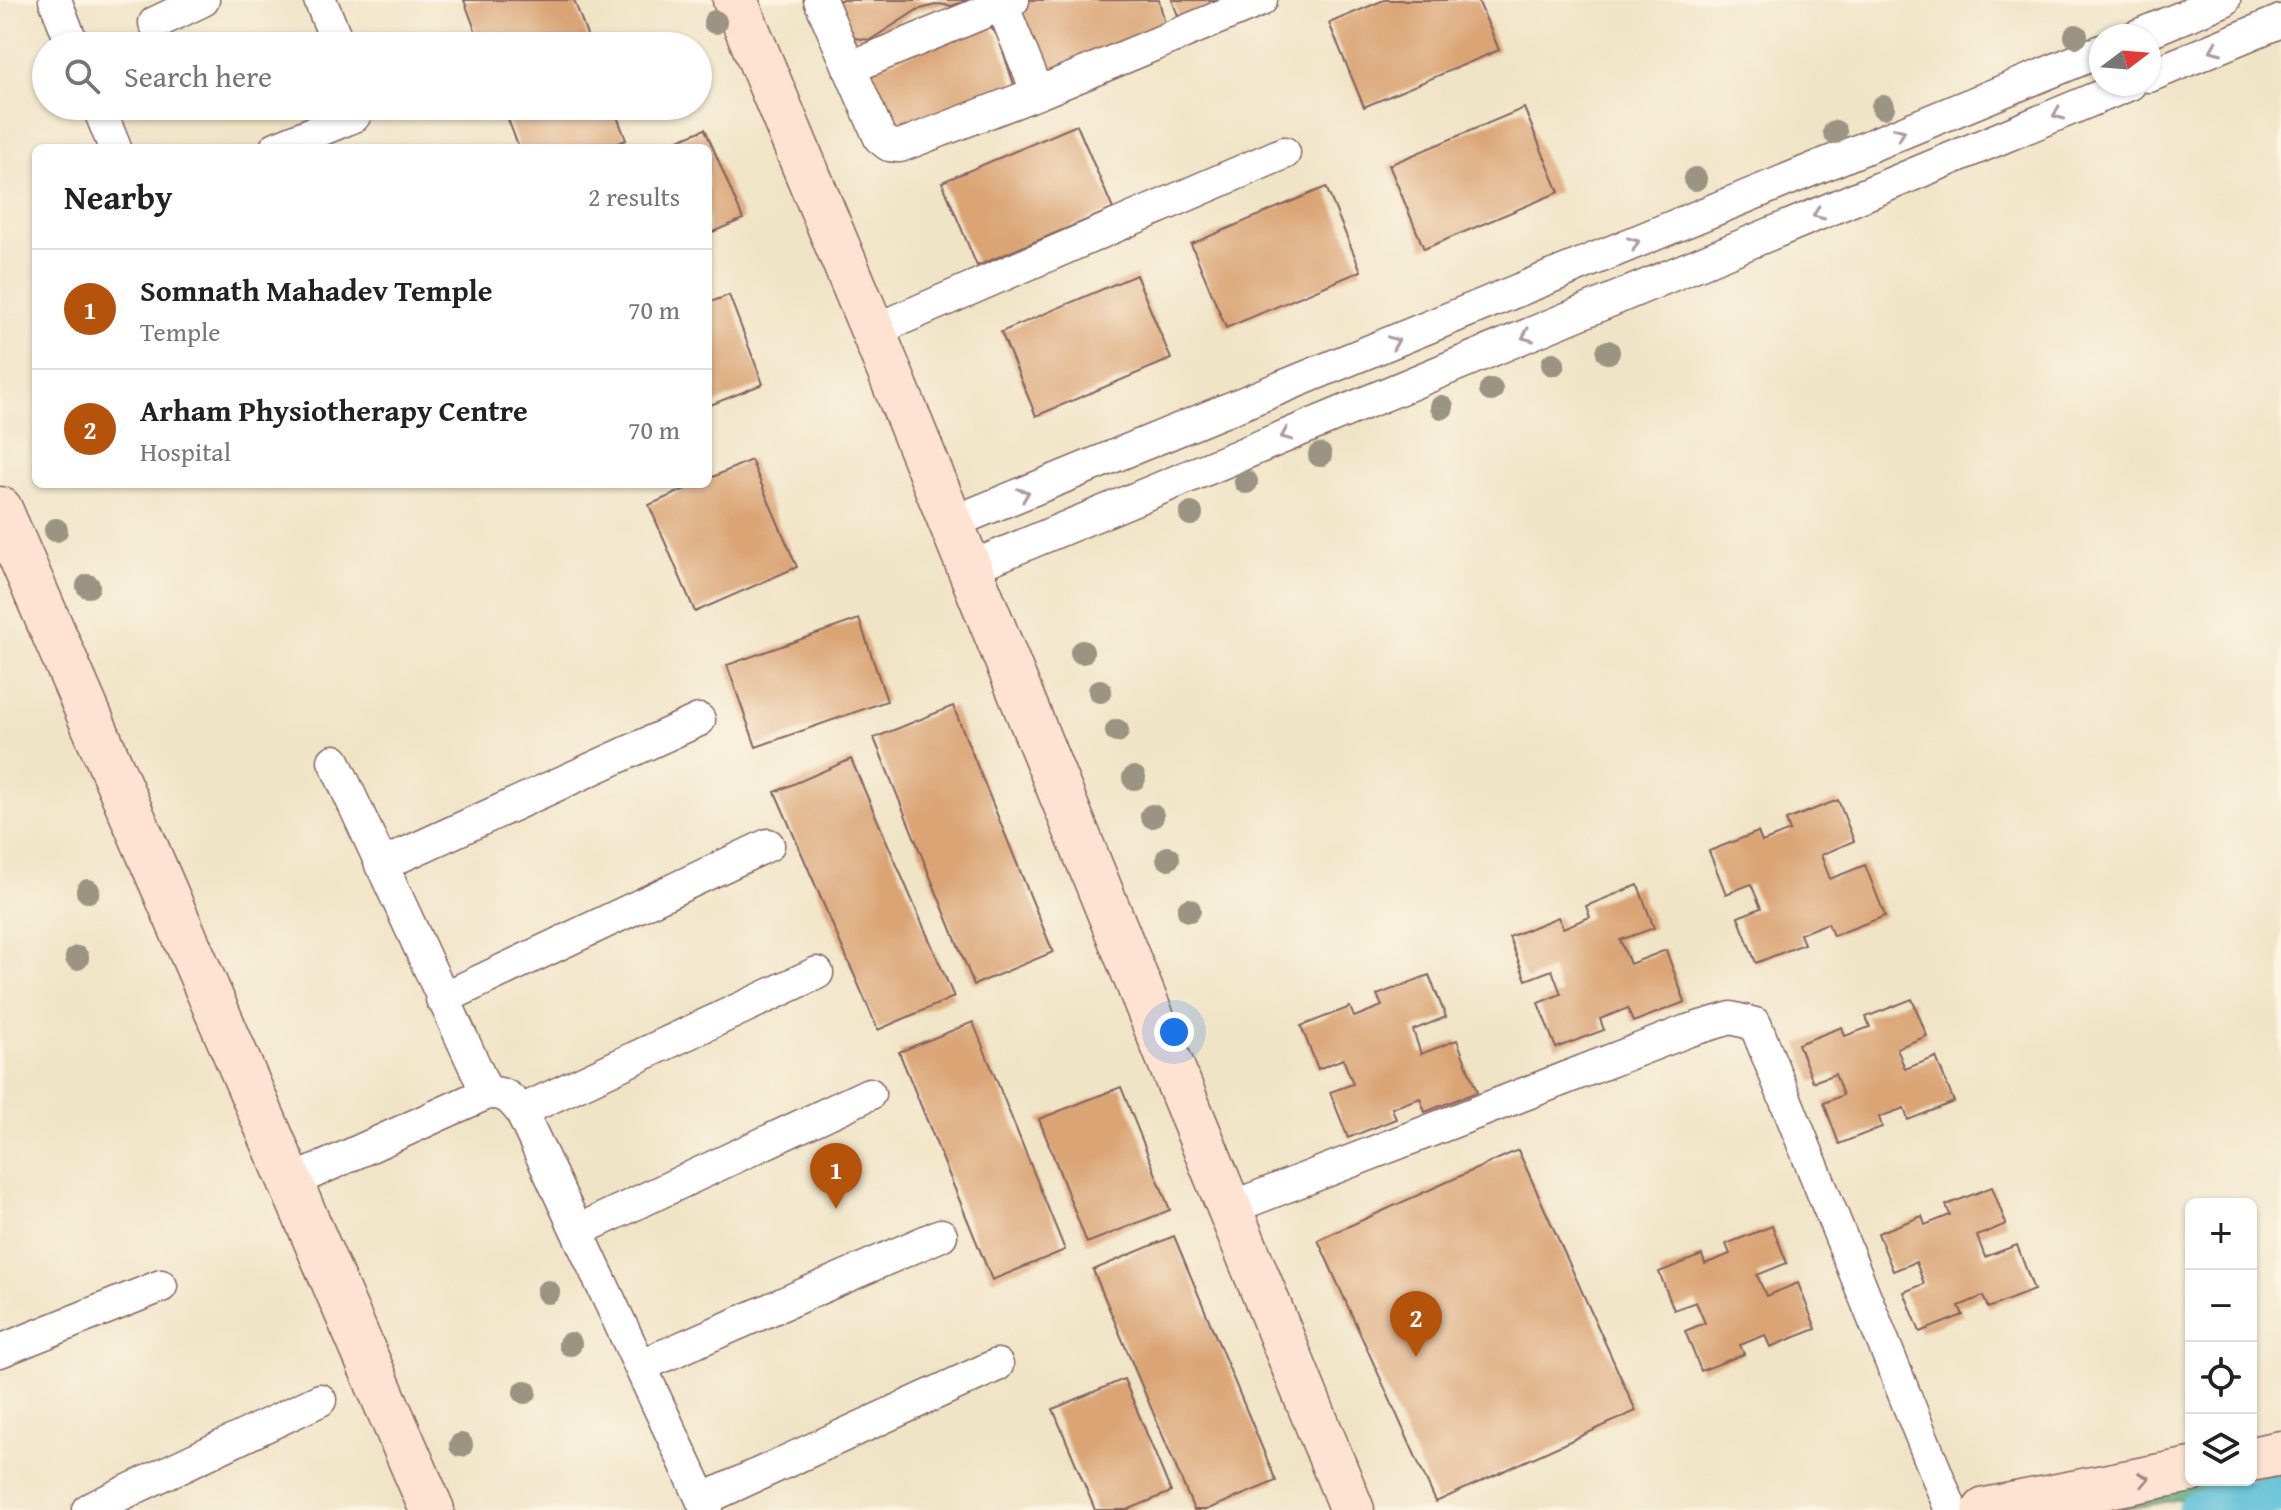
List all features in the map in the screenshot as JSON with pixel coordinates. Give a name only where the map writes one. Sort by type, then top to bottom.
[{"type":"street","points":[[55,0],[68,32]]},
{"type":"street","points":[[155,23],[203,0]]},
{"type":"street","points":[[320,0],[333,32]]},
{"type":"street","points":[[735,0],[873,331],[1352,1510]]},
{"type":"street","points":[[820,0],[880,138],[889,145],[900,146],[1038,93],[1261,0]]},
{"type":"street","points":[[2161,26],[2224,0]]},
{"type":"street","points":[[849,68],[1005,2],[1038,93]]},
{"type":"street","points":[[2161,71],[2281,21]]},
{"type":"street","points":[[951,523],[2089,56]]},
{"type":"street","points":[[969,568],[2101,96]]},
{"type":"street","points":[[104,120],[113,144]]},
{"type":"street","points":[[286,144],[344,120]]},
{"type":"street","points":[[873,331],[1284,153]]},
{"type":"street","points":[[1843,157],[1859,197]]},
{"type":"street","points":[[1543,280],[1560,322]]},
{"type":"street","points":[[1340,364],[1358,405]]},
{"type":"street","points":[[0,509],[432,1510]]},
{"type":"street","points":[[381,865],[699,720]]},
{"type":"street","points":[[334,761],[487,1093]]},
{"type":"street","points":[[442,999],[768,845]]},
{"type":"street","points":[[521,1111],[817,973]]},
{"type":"street","points":[[1230,1208],[1687,1031],[1731,1018],[1755,1024],[1951,1510]]},
{"type":"street","points":[[291,1182],[487,1093],[501,1092],[510,1097],[521,1111],[704,1505],[997,1365]]},
{"type":"street","points":[[577,1231],[869,1094]]},
{"type":"street","points":[[640,1366],[941,1235]]},
{"type":"street","points":[[0,1351],[161,1286]]},
{"type":"street","points":[[88,1510],[320,1400]]},
{"type":"street","points":[[2257,1458],[2281,1453]]},
{"type":"street","points":[[1985,1510],[2185,1471]]},
{"type":"green space","points":[[2281,1465],[2281,1480],[2257,1485],[2257,1477]]},
{"type":"green space","points":[[2185,1485],[2249,1486],[2122,1510],[2056,1510]]},
{"type":"building","points":[[464,0],[574,0],[586,32],[476,32]]},
{"type":"building","points":[[830,0],[968,0],[952,6],[939,4],[917,10],[870,40],[847,37]]},
{"type":"building","points":[[1026,0],[1159,0],[1165,24],[1065,76],[1042,73],[1012,6]]},
{"type":"building","points":[[1172,0],[1235,0],[1179,18]]},
{"type":"building","points":[[1384,0],[1478,0],[1499,50],[1364,107],[1329,23]]},
{"type":"building","points":[[990,27],[998,36],[1015,88],[892,137],[862,71]]},
{"type":"building","points":[[1524,108],[1559,192],[1424,249],[1389,165]]},
{"type":"building","points":[[508,120],[618,120],[626,140],[616,144],[517,144]]},
{"type":"building","points":[[1077,125],[1113,209],[977,266],[942,182]]},
{"type":"building","points":[[705,129],[711,144],[669,144]]},
{"type":"building","points":[[712,146],[743,219],[712,232]]},
{"type":"building","points":[[1326,187],[1361,271],[1226,328],[1191,244]]},
{"type":"building","points":[[1136,275],[1171,359],[1036,416],[1001,332]]},
{"type":"building","points":[[729,295],[763,384],[712,404],[712,301]]},
{"type":"building","points":[[751,460],[797,567],[695,612],[649,505],[688,488],[712,488],[712,477]]},
{"type":"building","points":[[859,619],[887,701],[756,747],[727,665]]},
{"type":"building","points":[[953,706],[1053,952],[974,985],[874,738]]},
{"type":"building","points":[[851,759],[954,997],[878,1030],[775,792]]},
{"type":"building","points":[[1838,800],[1854,841],[1821,855],[1830,879],[1865,865],[1885,916],[1833,936],[1828,923],[1800,934],[1804,944],[1756,963],[1738,917],[1761,908],[1751,884],[1726,894],[1709,851],[1758,832],[1762,842],[1790,831],[1786,820]]},
{"type":"building","points":[[1638,885],[1654,928],[1620,940],[1630,964],[1666,950],[1685,1002],[1633,1022],[1628,1008],[1600,1019],[1604,1030],[1556,1048],[1538,1003],[1561,994],[1552,970],[1526,980],[1509,937],[1558,917],[1563,928],[1590,917],[1586,906]]},
{"type":"building","points":[[1429,975],[1446,1017],[1413,1030],[1421,1054],[1457,1040],[1477,1092],[1425,1112],[1420,1098],[1392,1108],[1396,1119],[1348,1138],[1330,1092],[1353,1084],[1343,1059],[1318,1069],[1301,1026],[1350,1007],[1354,1017],[1382,1006],[1377,995]]},
{"type":"building","points":[[1912,999],[1927,1036],[1897,1048],[1905,1069],[1936,1057],[1954,1102],[1908,1120],[1904,1108],[1879,1117],[1882,1127],[1839,1144],[1824,1103],[1843,1095],[1835,1074],[1813,1082],[1798,1044],[1842,1027],[1845,1036],[1870,1027],[1866,1017]]},
{"type":"building","points":[[973,1022],[1065,1250],[992,1280],[899,1052]]},
{"type":"building","points":[[1121,1087],[1170,1210],[1087,1243],[1039,1119]]},
{"type":"building","points":[[1518,1150],[1636,1411],[1436,1502],[1318,1240]]},
{"type":"building","points":[[1992,1187],[2006,1224],[1977,1236],[1985,1257],[2017,1245],[2034,1290],[1988,1308],[1983,1296],[1959,1306],[1963,1315],[1920,1332],[1904,1292],[1924,1284],[1916,1262],[1893,1271],[1878,1233],[1922,1216],[1925,1225],[1950,1215],[1946,1205]]},
{"type":"building","points":[[1772,1226],[1787,1263],[1757,1275],[1766,1296],[1798,1283],[1816,1329],[1770,1347],[1765,1335],[1740,1345],[1744,1354],[1701,1371],[1685,1331],[1705,1323],[1696,1302],[1674,1310],[1659,1272],[1702,1255],[1705,1264],[1730,1254],[1726,1244]]},
{"type":"building","points":[[1174,1236],[1276,1481],[1206,1510],[1194,1510],[1093,1270]]},
{"type":"building","points":[[1124,1379],[1171,1492],[1127,1510],[1095,1510],[1053,1409]]},
{"type":"waterway","points":[[2198,1510],[2281,1494]]},
{"type":"place","name":"Somnath Mahadev Temple","points":[[836,1209]]},
{"type":"place","name":"Arham Physiotherapy Centre","points":[[1416,1357]]}]
